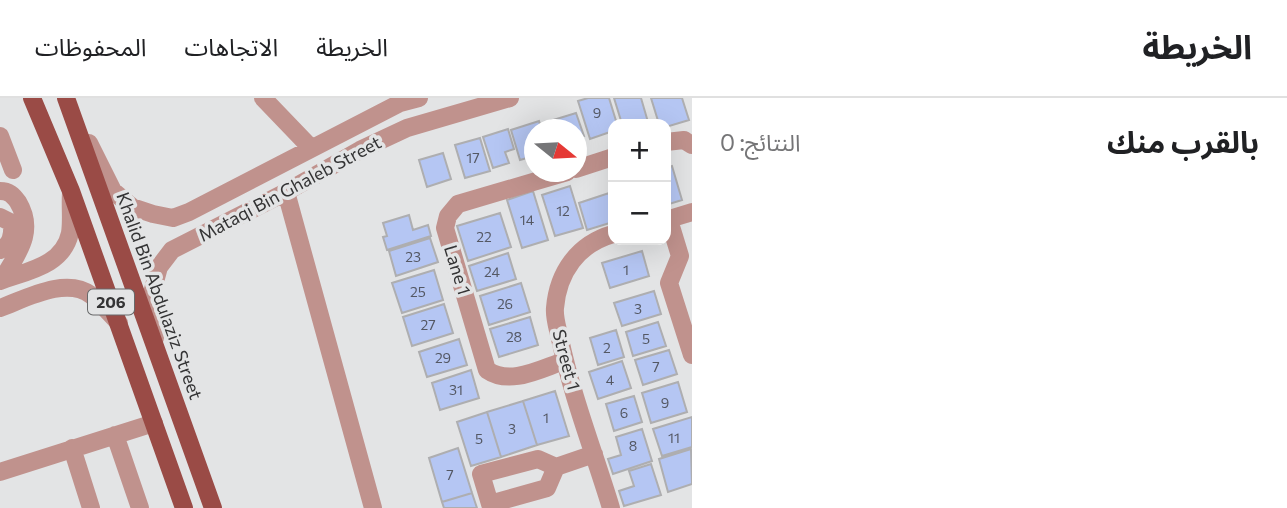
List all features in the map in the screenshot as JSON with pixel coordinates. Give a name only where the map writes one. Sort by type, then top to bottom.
[{"type":"main road","name":"206","points":[[32,98],[71,191],[184,508]]},
{"type":"main road","name":"Khalid Bin Abdulaziz Street","points":[[66,98],[213,508]]},
{"type":"street","name":"Mataqi Bin Ghaleb Street","points":[[66,98],[113,191],[132,207],[173,218],[400,103],[419,98]]},
{"type":"street","points":[[262,98],[311,148]]},
{"type":"street","name":"Mataqi Bin Ghaleb Street","points":[[156,351],[152,293],[159,267],[172,250],[286,192],[360,150],[407,128],[510,98]]},
{"type":"street","points":[[0,136],[13,170]]},
{"type":"street","points":[[671,141],[684,140],[692,145]]},
{"type":"street","points":[[587,166],[608,159]]},
{"type":"street","name":"Lane 1","points":[[533,182],[458,204],[448,216],[444,228],[487,370],[496,376],[510,378],[564,361]]},
{"type":"street","points":[[0,191],[11,194],[27,221],[25,238],[5,279]]},
{"type":"street","points":[[5,279],[48,264],[61,253],[70,233],[71,191]]},
{"type":"street","points":[[286,192],[373,508]]},
{"type":"street","points":[[189,212],[182,219],[179,231],[184,236],[197,237]]},
{"type":"street","points":[[671,219],[692,212]]},
{"type":"street","points":[[0,217],[12,223],[13,233],[6,248],[0,250]]},
{"type":"street","points":[[671,228],[686,259],[669,283],[692,355]]},
{"type":"street","name":"Street 1","points":[[608,236],[579,251],[561,277],[554,310],[564,361],[611,508]]},
{"type":"street","points":[[5,279],[25,279],[29,291],[22,300]]},
{"type":"street","points":[[0,308],[38,294],[68,287],[89,293],[119,323]]},
{"type":"street","points":[[0,472],[154,423]]},
{"type":"street","points":[[115,435],[140,508]]},
{"type":"street","points":[[72,448],[91,508]]},
{"type":"street","points":[[556,467],[594,454]]},
{"type":"building","points":[[609,98],[615,119],[608,119],[608,133],[590,139],[587,119],[584,119],[578,101]]},
{"type":"building","points":[[614,98],[641,98],[647,119],[620,119]]},
{"type":"building","points":[[651,98],[682,98],[689,120],[671,125],[671,119],[657,119]]},
{"type":"building","points":[[576,113],[578,119],[556,119]]},
{"type":"building","points":[[524,126],[524,159],[520,160],[511,130]]},
{"type":"building","points":[[508,129],[514,149],[505,152],[509,163],[493,168],[483,137]]},
{"type":"building","points":[[480,138],[490,171],[465,178],[455,145]]},
{"type":"building","points":[[443,153],[451,179],[427,187],[419,160]]},
{"type":"building","points":[[671,166],[682,200],[671,203],[671,182]]},
{"type":"building","points":[[570,186],[583,228],[555,236],[542,195]]},
{"type":"building","points":[[533,191],[548,240],[522,248],[507,200]]},
{"type":"building","points":[[608,193],[608,224],[587,230],[579,203]]},
{"type":"building","points":[[500,213],[511,247],[468,261],[457,226]]},
{"type":"building","points":[[409,215],[413,230],[428,225],[431,236],[387,250],[383,223]]},
{"type":"building","points":[[430,238],[438,262],[396,276],[389,251]]},
{"type":"building","points":[[642,251],[649,276],[610,288],[602,263]]},
{"type":"building","points":[[508,253],[516,279],[477,291],[469,266]]},
{"type":"building","points":[[434,270],[443,300],[402,313],[392,283]]},
{"type":"building","points":[[521,283],[530,312],[489,325],[480,296]]},
{"type":"building","points":[[654,291],[661,314],[622,326],[614,303]]},
{"type":"building","points":[[444,304],[453,333],[412,346],[403,317]]},
{"type":"building","points":[[530,317],[538,345],[499,357],[490,329]]},
{"type":"building","points":[[658,322],[666,346],[633,356],[626,332]]},
{"type":"building","points":[[616,330],[624,357],[598,365],[590,338]]},
{"type":"building","points":[[459,339],[467,365],[427,377],[419,352]]},
{"type":"building","points":[[669,350],[677,374],[643,385],[635,360]]},
{"type":"building","points":[[622,361],[631,388],[598,399],[589,372]]},
{"type":"building","points":[[471,370],[479,398],[440,410],[432,383]]},
{"type":"building","points":[[678,382],[687,412],[651,423],[642,393]]},
{"type":"building","points":[[555,391],[569,436],[537,445],[523,401]]},
{"type":"building","points":[[634,396],[642,422],[614,431],[606,404]]},
{"type":"building","points":[[523,401],[537,445],[501,457],[487,412]]},
{"type":"building","points":[[487,412],[501,457],[471,466],[457,422]]},
{"type":"building","points":[[692,417],[692,447],[662,456],[653,429]]},
{"type":"building","points":[[642,429],[652,461],[613,474],[608,459],[621,455],[616,437]]},
{"type":"building","points":[[458,448],[472,493],[442,502],[429,458]]},
{"type":"building","points":[[691,449],[692,484],[668,492],[659,459]]},
{"type":"building","points":[[651,464],[661,495],[624,506],[619,491],[634,486],[629,471]]},
{"type":"building","points":[[472,493],[477,508],[444,508],[442,502]]}]
